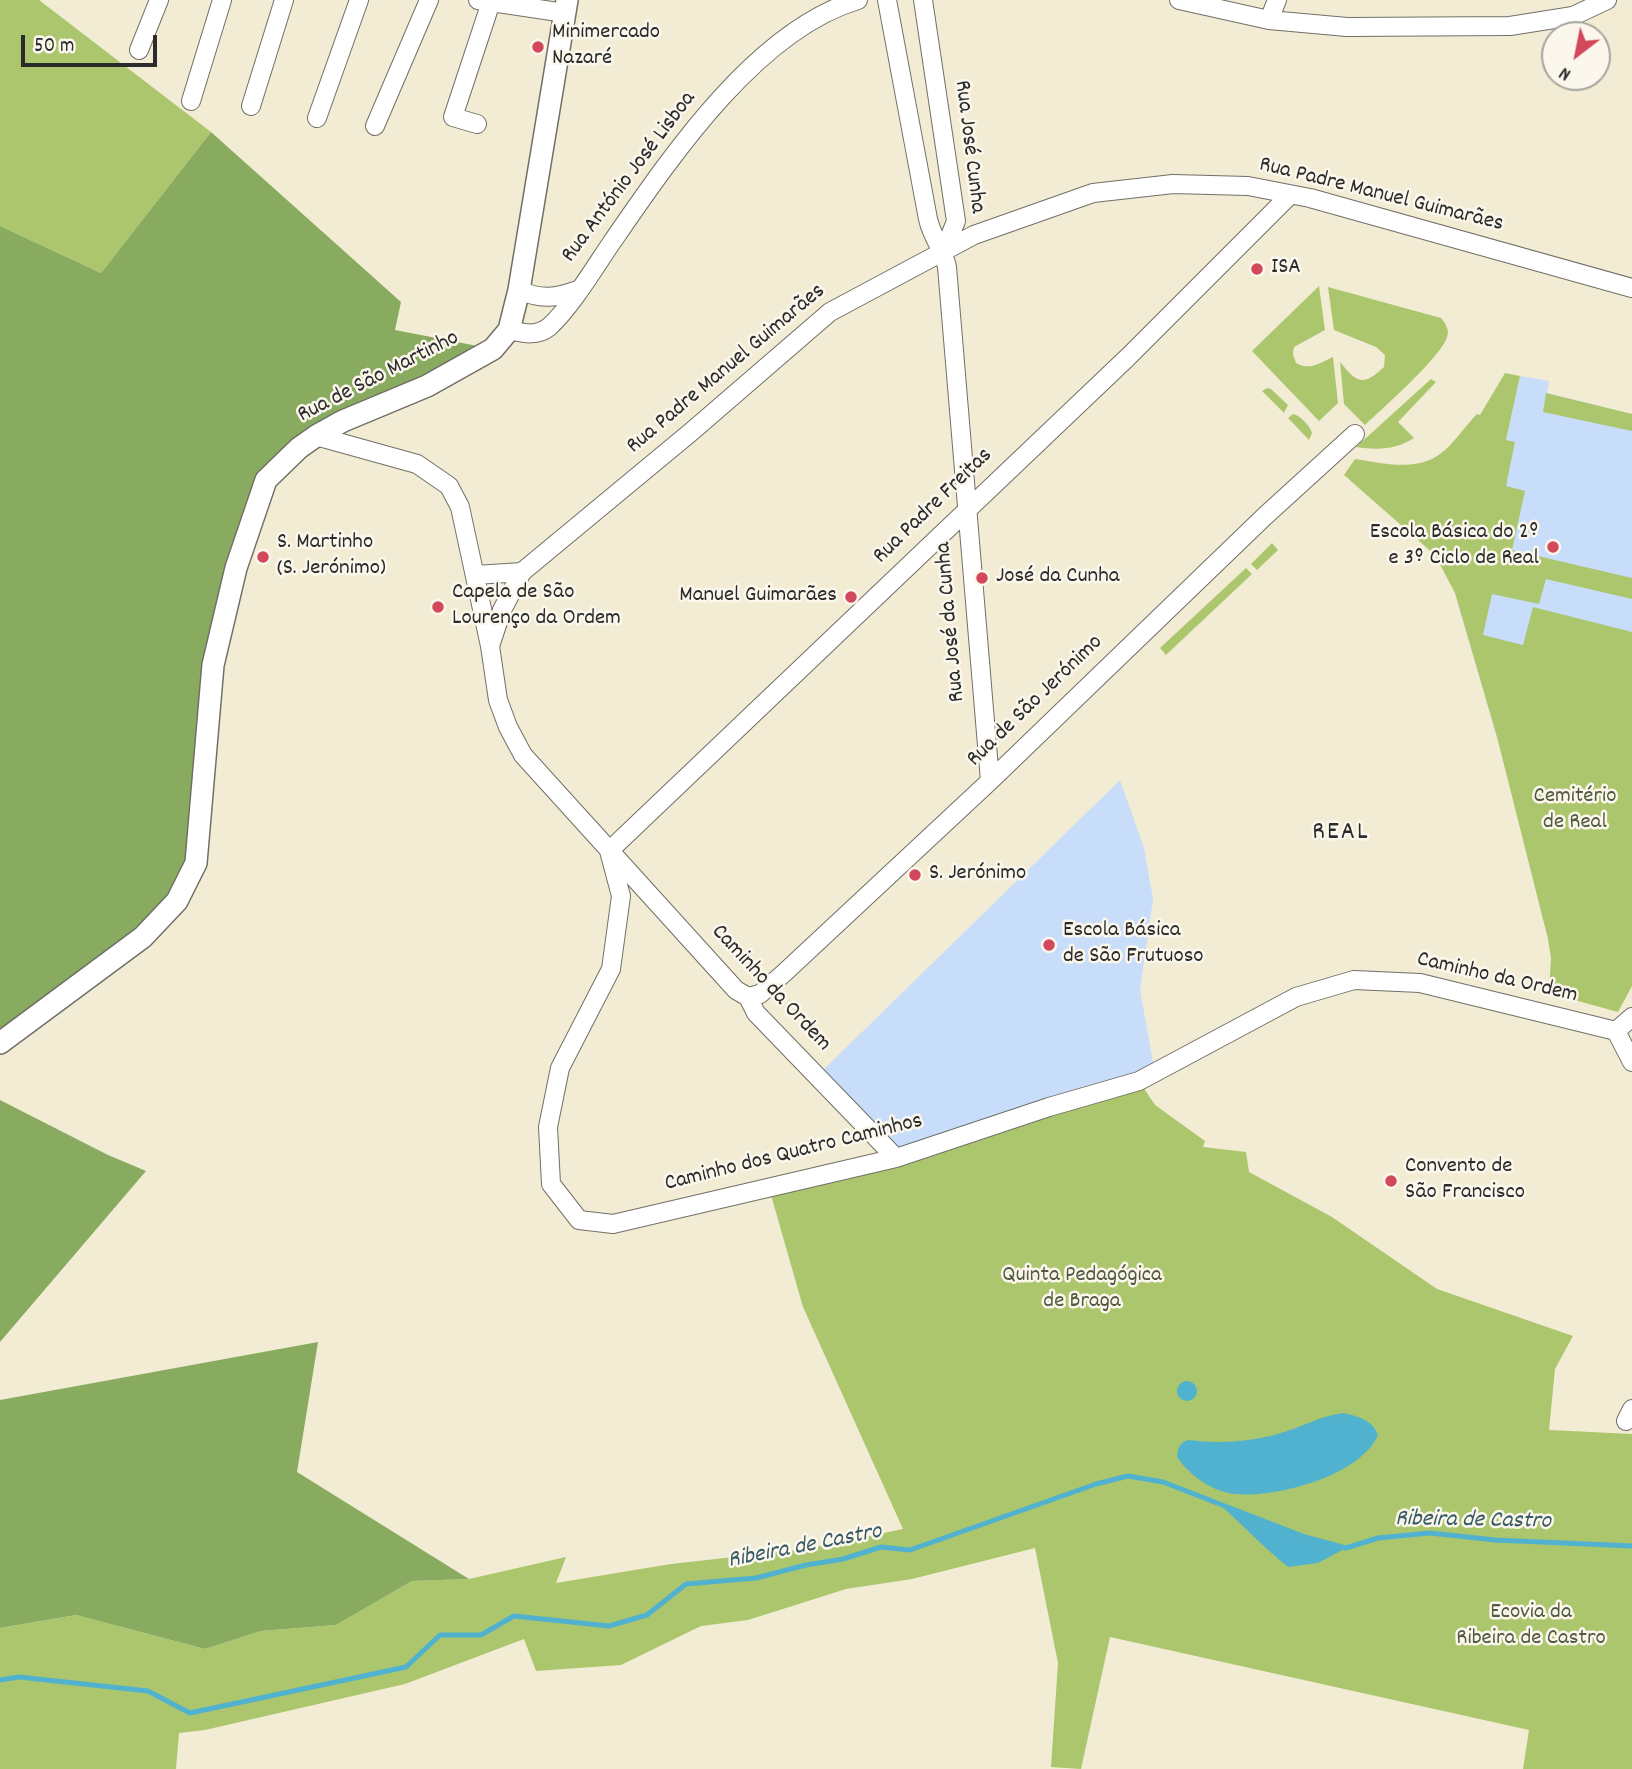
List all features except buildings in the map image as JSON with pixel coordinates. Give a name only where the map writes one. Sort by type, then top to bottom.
[{"type":"street","points":[[139,50],[159,0]]},
{"type":"street","points":[[191,101],[222,0]]},
{"type":"street","points":[[251,106],[284,0]]},
{"type":"street","points":[[317,118],[359,0]]},
{"type":"street","points":[[375,125],[429,0]]},
{"type":"street","name":"Rua António José Lisboa","points":[[509,330],[534,335],[548,328],[578,290],[664,167],[719,100],[775,46],[838,6],[858,0]]},
{"type":"street","points":[[887,0],[930,229],[944,251]]},
{"type":"street","name":"Rua José Cunha","points":[[923,0],[956,221],[944,251]]},
{"type":"street","points":[[1179,0],[1269,20],[1347,27],[1510,26],[1573,16],[1607,0]]},
{"type":"street","points":[[1269,20],[1277,0]]},
{"type":"street","points":[[477,124],[453,117],[484,1],[566,6],[519,290],[509,330]]},
{"type":"street","name":"Rua Padre Manuel Guimarães","points":[[490,646],[502,610],[522,572],[830,312],[974,235],[1093,193],[1173,184],[1248,186],[1310,198],[1632,288]]},
{"type":"street","name":"Rua Padre Freitas","points":[[609,851],[1128,357],[1289,196]]},
{"type":"street","name":"Rua José da Cunha","points":[[944,251],[990,781]]},
{"type":"street","name":"Rua António José Lisboa","points":[[519,290],[540,298],[552,298],[578,290]]},
{"type":"street","name":"Rua de São Martinho","points":[[0,1043],[143,937],[177,901],[196,863],[213,665],[236,568],[266,480],[299,448],[316,436],[343,421],[427,386],[468,365],[494,349],[509,330]]},
{"type":"street","name":"Rua de São Jerónimo","points":[[748,997],[760,995],[990,781],[1354,434]]},
{"type":"street","name":"Caminho da Ordem","points":[[316,436],[417,464],[449,486],[460,507],[490,646],[498,700],[523,755],[736,990],[748,997],[756,1013],[896,1158]]},
{"type":"street","points":[[475,575],[522,572]]},
{"type":"street","name":"Caminho da Ordem","points":[[579,1220],[551,1184],[548,1127],[560,1068],[611,969],[621,896],[609,851]]},
{"type":"street","name":"Caminho da Ordem","points":[[1139,1082],[1296,997],[1354,980],[1420,983],[1616,1031]]},
{"type":"street","points":[[1632,1017],[1616,1031],[1632,1062]]},
{"type":"street","name":"Caminho dos Quatro Caminhos","points":[[579,1220],[612,1224],[896,1158],[1049,1107],[1139,1082]]},
{"type":"shaded area","name":"Escola Básica do 2º e 3º Ciclo de Real","points":[[1520,376],[1549,381],[1547,393],[1632,414],[1632,766],[1497,737],[1455,593],[1493,500]]},
{"type":"shaded area","name":"Escola Básica de São Frutuoso","points":[[1120,780],[1144,848],[1153,899],[1140,990],[1155,1073],[896,1158],[817,1076]]},
{"type":"green space","points":[[0,0],[39,0],[211,132],[101,273],[0,226]]},
{"type":"green space","points":[[211,132],[401,302],[395,330],[493,349],[343,421],[266,480],[236,568],[201,816],[177,901],[0,1043],[0,226],[101,273]]},
{"type":"green space","points":[[1319,286],[1325,330],[1294,347],[1293,354],[1296,363],[1305,366],[1333,357],[1338,403],[1319,421],[1252,351]]},
{"type":"green space","points":[[1328,287],[1441,318],[1447,329],[1448,334],[1443,346],[1434,357],[1365,425],[1344,404],[1340,362],[1356,378],[1365,380],[1384,367],[1385,355],[1376,347],[1334,330]]},
{"type":"green space","name":"Cemitério de Real","points":[[1505,373],[1520,376],[1506,440],[1515,442],[1506,486],[1525,491],[1512,550],[1632,578],[1632,599],[1546,579],[1539,604],[1492,594],[1483,635],[1523,645],[1533,607],[1632,632],[1632,986],[1618,1012],[1549,993],[1551,958],[1548,939],[1497,737],[1455,593],[1435,555],[1344,475],[1355,459],[1409,465],[1431,460],[1450,445],[1477,414],[1480,415]]},
{"type":"green space","points":[[1431,379],[1436,382],[1398,422],[1414,438],[1386,448],[1356,447]]},
{"type":"green space","points":[[1267,388],[1288,405],[1284,413],[1262,391]]},
{"type":"green space","points":[[1546,393],[1632,414],[1632,431],[1543,412]]},
{"type":"green space","points":[[1293,414],[1309,427],[1312,433],[1309,440],[1288,418]]},
{"type":"green space","points":[[1272,543],[1278,550],[1257,570],[1251,564]]},
{"type":"green space","points":[[1246,568],[1252,574],[1166,655],[1160,648]]},
{"type":"green space","points":[[1139,1081],[1155,1105],[1205,1141],[1203,1147],[1246,1152],[1249,1172],[1332,1217],[1437,1289],[1573,1336],[1555,1369],[1549,1430],[1632,1434],[1632,1769],[1523,1769],[1529,1730],[1110,1637],[1081,1769],[1051,1767],[1058,1663],[1035,1548],[912,1579],[846,1589],[748,1620],[701,1626],[621,1665],[536,1671],[524,1639],[405,1684],[205,1730],[179,1733],[176,1769],[0,1769],[0,1628],[76,1615],[205,1649],[261,1631],[336,1625],[412,1581],[469,1579],[566,1557],[556,1583],[671,1564],[806,1549],[903,1529],[803,1307],[769,1188]]},
{"type":"green space","points":[[0,1100],[108,1155],[146,1171],[0,1342]]},
{"type":"green space","points":[[318,1342],[297,1472],[469,1579],[412,1581],[336,1625],[261,1631],[205,1649],[76,1615],[0,1628],[0,1400]]},
{"type":"water","points":[[1183,1381],[1191,1381],[1197,1391],[1191,1401],[1183,1401],[1177,1395],[1177,1387]]},
{"type":"water","points":[[1343,1413],[1368,1422],[1378,1435],[1354,1462],[1336,1473],[1294,1488],[1252,1494],[1227,1493],[1202,1482],[1177,1457],[1180,1446],[1188,1440],[1223,1442],[1258,1438]]},
{"type":"water","points":[[1218,1503],[1305,1537],[1346,1548],[1318,1563],[1288,1567]]},
{"type":"waterway","name":"Ribeira de Castro","points":[[0,1680],[19,1677],[148,1691],[190,1713],[406,1667],[440,1635],[481,1635],[514,1616],[609,1626],[647,1615],[686,1584],[756,1578],[843,1559],[881,1547],[910,1550],[1096,1484],[1128,1476],[1163,1482],[1305,1537],[1346,1548],[1378,1538],[1430,1533],[1495,1540],[1632,1546]]},
{"type":"place","name":"Minimercado Nazaré","points":[[538,47]]},
{"type":"place","name":"ISA","points":[[1257,269]]},
{"type":"place","name":"Escola Básica do 2º e 3º Ciclo de Real","points":[[1553,547]]},
{"type":"place","name":"S. Martinho (S. Jerónimo)","points":[[263,557]]},
{"type":"place","name":"José da Cunha","points":[[982,578]]},
{"type":"place","name":"Manuel Guimarães","points":[[851,597]]},
{"type":"place","name":"Capela de São Lourenço da Ordem","points":[[438,607]]},
{"type":"place","name":"S. Jerónimo","points":[[915,875]]},
{"type":"place","name":"Escola Básica de São Frutuoso","points":[[1049,945]]},
{"type":"place","name":"Convento de São Francisco","points":[[1391,1181]]},
{"type":"district","name":"REAL","points":[[1341,834]]},
{"type":"park label","name":"Quinta Pedagógica de Braga","points":[[1082,1290]]},
{"type":"park label","name":"Ecovia da Ribeira de Castro","points":[[1531,1627]]}]
